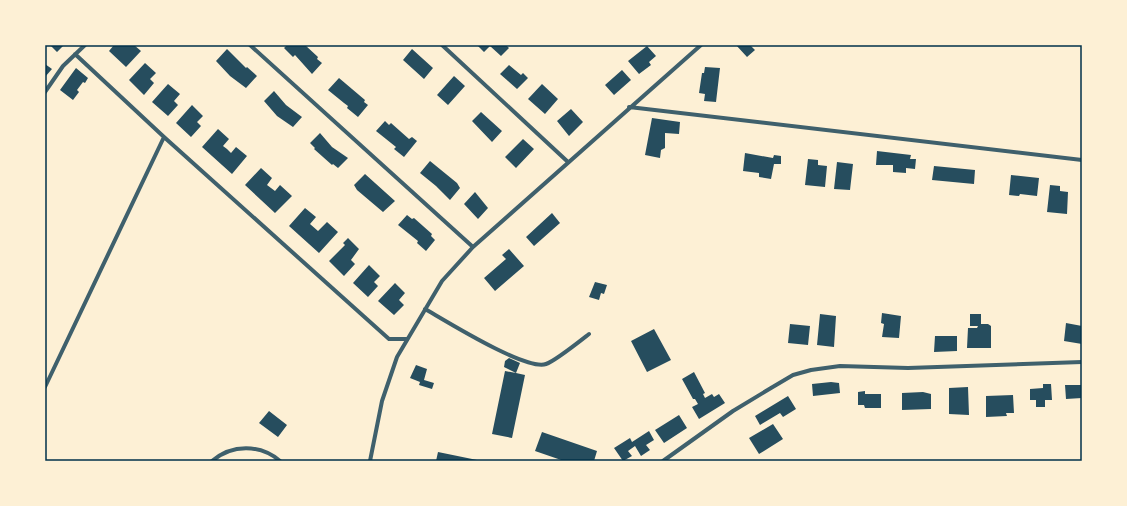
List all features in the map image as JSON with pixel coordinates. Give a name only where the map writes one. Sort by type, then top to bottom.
[{"type":"street","points":[[45,92],[63,66],[85,45]]},
{"type":"street","points":[[250,45],[473,247]]},
{"type":"street","points":[[442,45],[568,162]]},
{"type":"street","points":[[370,461],[384,395],[397,357],[442,281],[473,247],[629,107],[701,45]]},
{"type":"street","points":[[75,54],[164,137],[389,339],[407,339]]},
{"type":"street","points":[[629,107],[1082,160]]},
{"type":"street","points":[[45,387],[164,137]]},
{"type":"street","points":[[425,309],[511,356],[533,365],[546,364],[589,334]]},
{"type":"street","points":[[663,461],[733,411],[793,375],[811,370],[840,366],[908,368],[1082,362]]},
{"type":"street","points":[[212,461],[222,452],[246,447],[261,450],[280,461]]},
{"type":"building","points":[[50,45],[64,45],[57,52]]},
{"type":"building","points":[[114,45],[134,45],[141,51],[126,67],[109,51]]},
{"type":"building","points":[[287,45],[305,45],[318,57],[317,59],[322,63],[312,74],[295,55],[293,57],[284,48]]},
{"type":"building","points":[[477,45],[506,45],[509,48],[501,56],[490,46],[484,52]]},
{"type":"building","points":[[736,45],[750,45],[755,50],[747,57]]},
{"type":"building","points":[[647,46],[656,56],[649,62],[651,65],[639,74],[628,61]]},
{"type":"building","points":[[227,49],[246,68],[247,67],[257,76],[246,88],[230,76],[216,61]]},
{"type":"building","points":[[412,49],[433,68],[424,79],[403,60]]},
{"type":"building","points":[[145,63],[156,73],[150,79],[154,83],[144,95],[129,80]]},
{"type":"building","points":[[45,64],[52,69],[45,77]]},
{"type":"building","points":[[509,65],[521,75],[523,73],[528,78],[517,89],[500,74]]},
{"type":"building","points":[[705,67],[720,68],[716,102],[704,101],[705,94],[699,93],[702,73],[704,73]]},
{"type":"building","points":[[76,68],[88,78],[77,90],[79,92],[73,100],[60,90]]},
{"type":"building","points":[[622,70],[631,80],[614,95],[605,85]]},
{"type":"building","points":[[454,76],[465,86],[448,105],[437,95]]},
{"type":"building","points":[[339,78],[365,100],[364,102],[368,105],[358,117],[347,108],[348,106],[328,90]]},
{"type":"building","points":[[168,84],[180,94],[174,101],[178,105],[168,116],[152,102]]},
{"type":"building","points":[[542,84],[558,99],[545,114],[528,99]]},
{"type":"building","points":[[274,91],[286,105],[302,117],[293,127],[277,116],[264,101]]},
{"type":"building","points":[[192,105],[203,116],[197,122],[201,126],[191,137],[176,123]]},
{"type":"building","points":[[571,109],[583,122],[569,136],[557,121]]},
{"type":"building","points":[[481,112],[502,131],[492,142],[472,121]]},
{"type":"building","points":[[652,118],[680,122],[679,134],[665,133],[665,148],[661,150],[660,158],[645,155]]},
{"type":"building","points":[[385,121],[389,125],[391,123],[409,139],[412,137],[417,141],[404,157],[394,149],[396,147],[376,131]]},
{"type":"building","points":[[218,129],[229,139],[223,146],[231,153],[236,147],[247,156],[232,174],[202,147]]},
{"type":"building","points":[[320,133],[332,147],[348,158],[338,168],[333,164],[332,165],[314,149],[315,148],[310,143]]},
{"type":"building","points":[[523,139],[534,149],[516,168],[505,157]]},
{"type":"building","points":[[877,151],[911,155],[910,159],[916,159],[915,169],[906,168],[906,173],[893,172],[893,165],[876,165]]},
{"type":"building","points":[[745,153],[773,158],[774,155],[781,156],[781,164],[774,164],[771,179],[759,177],[759,173],[743,171]]},
{"type":"building","points":[[808,159],[818,160],[818,165],[827,166],[825,187],[805,185]]},
{"type":"building","points":[[430,161],[457,183],[460,188],[450,200],[420,173]]},
{"type":"building","points":[[837,162],[853,164],[850,190],[834,189]]},
{"type":"building","points":[[934,166],[975,170],[974,184],[932,180]]},
{"type":"building","points":[[261,168],[272,178],[267,185],[275,191],[280,185],[292,196],[275,213],[245,185]]},
{"type":"building","points":[[365,174],[395,201],[383,212],[357,190],[354,185]]},
{"type":"building","points":[[1011,175],[1039,178],[1037,196],[1020,194],[1019,196],[1009,195]]},
{"type":"building","points":[[1050,185],[1060,186],[1060,191],[1068,192],[1067,214],[1047,212]]},
{"type":"building","points":[[475,192],[488,208],[478,219],[464,204]]},
{"type":"building","points":[[305,208],[316,217],[310,224],[318,231],[327,222],[338,232],[319,253],[289,226]]},
{"type":"building","points":[[552,213],[560,223],[534,246],[526,237]]},
{"type":"building","points":[[407,215],[412,219],[414,218],[432,234],[431,236],[435,240],[426,251],[417,243],[418,241],[398,225]]},
{"type":"building","points":[[348,238],[359,249],[351,260],[355,264],[344,276],[329,261],[345,245],[343,243]]},
{"type":"building","points":[[509,249],[524,266],[495,291],[484,278],[506,259],[502,255]]},
{"type":"building","points":[[369,265],[380,276],[374,282],[378,286],[368,297],[353,283]]},
{"type":"building","points":[[595,282],[607,285],[604,294],[601,293],[599,300],[589,297]]},
{"type":"building","points":[[395,283],[405,293],[399,300],[404,305],[394,315],[378,301]]},
{"type":"building","points":[[882,313],[901,316],[899,338],[882,337],[884,324],[881,323]]},
{"type":"building","points":[[820,314],[836,316],[834,347],[817,345]]},
{"type":"building","points":[[970,314],[981,314],[981,324],[988,324],[991,326],[991,348],[967,348],[968,328],[977,328],[978,326],[970,326]]},
{"type":"building","points":[[1066,323],[1082,326],[1082,344],[1064,341]]},
{"type":"building","points":[[790,324],[810,326],[808,345],[788,343]]},
{"type":"building","points":[[654,329],[671,360],[647,372],[631,341]]},
{"type":"building","points":[[935,336],[957,336],[957,351],[934,352]]},
{"type":"building","points":[[509,358],[520,363],[516,373],[504,367],[505,361]]},
{"type":"building","points":[[416,365],[427,369],[424,380],[434,383],[432,389],[419,385],[420,382],[410,378]]},
{"type":"building","points":[[505,371],[525,375],[512,438],[492,434]]},
{"type":"building","points":[[694,372],[705,393],[703,394],[705,398],[712,394],[714,397],[719,394],[725,403],[699,419],[692,407],[698,404],[695,399],[693,399],[682,379]]},
{"type":"building","points":[[831,382],[839,383],[840,393],[813,396],[812,384]]},
{"type":"building","points":[[1043,384],[1051,384],[1052,400],[1045,400],[1045,407],[1036,407],[1036,400],[1030,400],[1030,389],[1043,388]]},
{"type":"building","points":[[1065,385],[1082,385],[1082,398],[1066,399]]},
{"type":"building","points":[[968,387],[969,415],[949,414],[949,388]]},
{"type":"building","points":[[865,391],[865,394],[881,394],[881,408],[865,408],[864,405],[858,405],[858,392]]},
{"type":"building","points":[[923,392],[931,394],[931,409],[902,410],[902,393]]},
{"type":"building","points":[[1013,395],[1014,413],[1006,413],[1007,416],[986,417],[986,396]]},
{"type":"building","points":[[788,396],[796,409],[783,417],[780,413],[760,425],[755,416]]},
{"type":"building","points":[[269,411],[287,425],[278,437],[259,423]]},
{"type":"building","points":[[679,415],[687,428],[664,443],[655,430]]},
{"type":"building","points":[[773,424],[783,439],[759,454],[749,438]]},
{"type":"building","points":[[649,431],[654,440],[646,445],[650,450],[641,456],[635,446],[628,451],[632,456],[623,461],[614,448],[630,438],[632,442]]},
{"type":"building","points":[[542,432],[597,451],[594,461],[564,461],[535,451]]},
{"type":"building","points":[[438,452],[477,460],[477,461],[436,461]]}]
